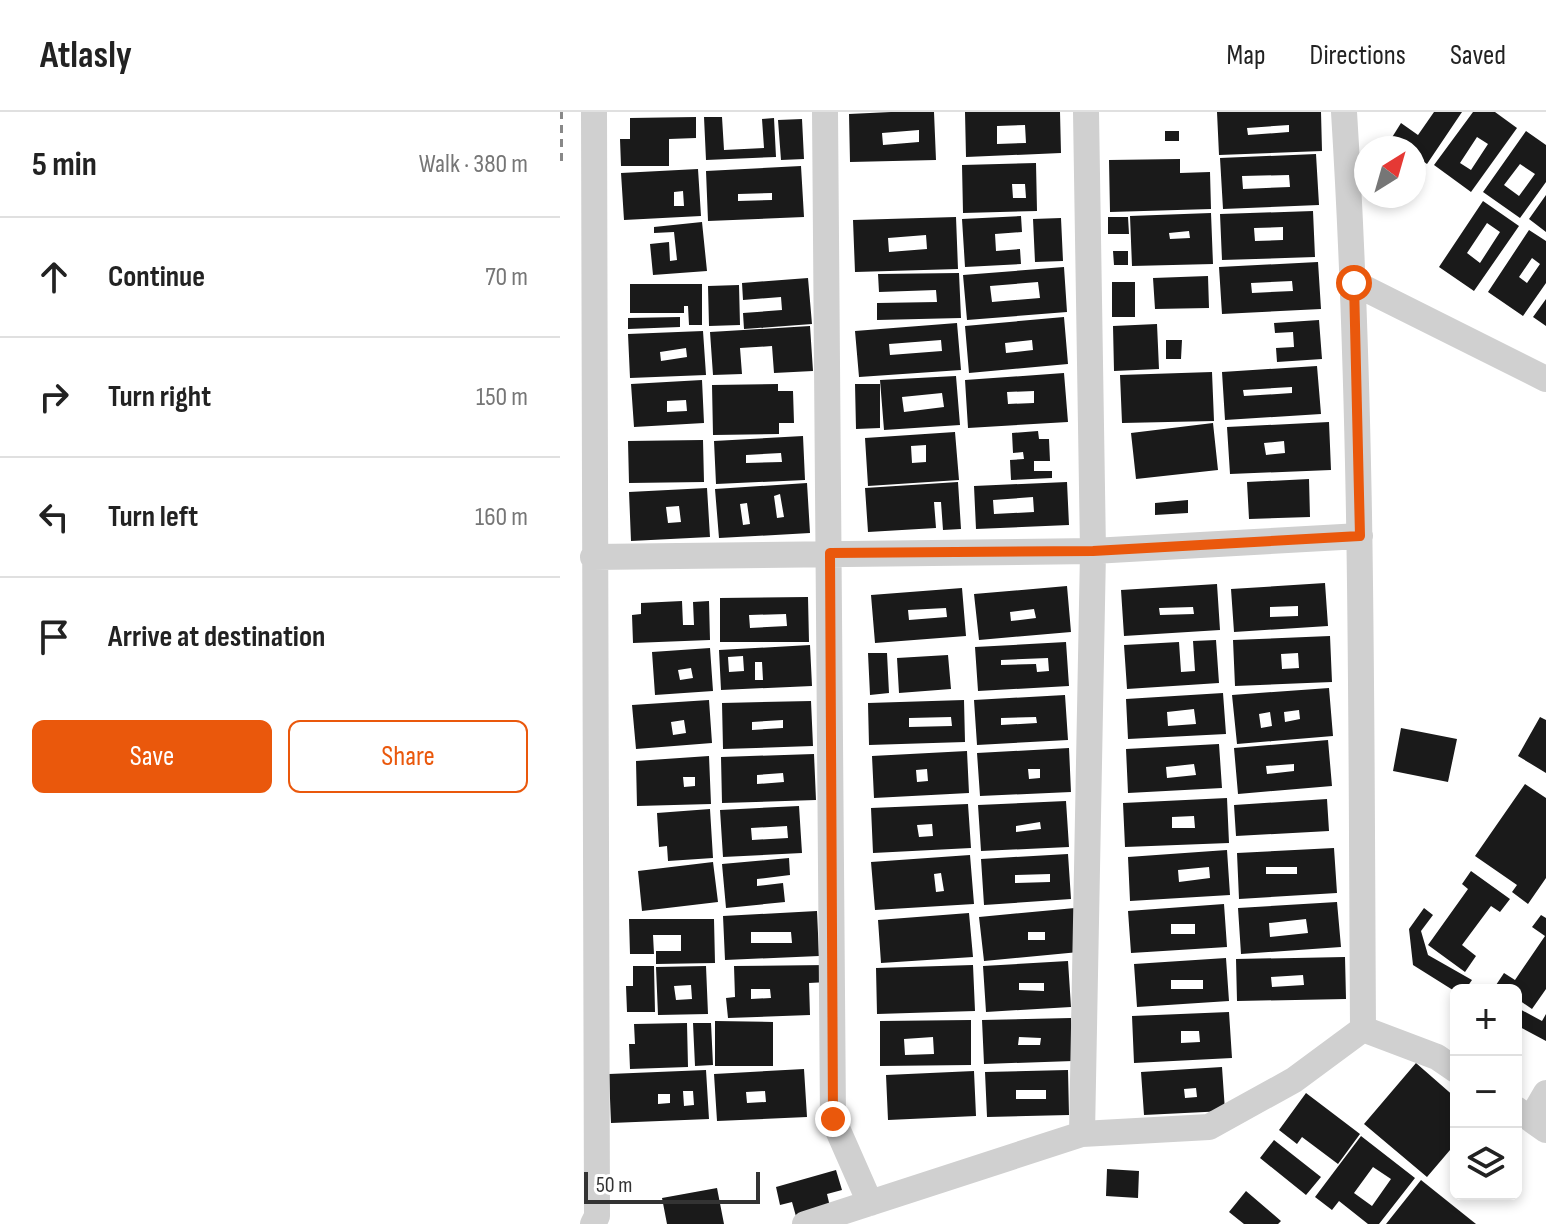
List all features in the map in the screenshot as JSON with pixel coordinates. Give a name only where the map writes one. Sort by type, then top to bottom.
[{"type":"street","points":[[593,1224],[597,1216],[594,112]]},
{"type":"street","points":[[825,112],[833,1119],[870,1203]]},
{"type":"street","points":[[1082,1134],[1093,551],[1086,112]]},
{"type":"street","points":[[1344,112],[1354,283],[1360,536],[1363,1029]]},
{"type":"street","points":[[1354,283],[1546,379]]},
{"type":"street","points":[[593,557],[1093,551],[1360,536]]},
{"type":"street","points":[[1363,1029],[1437,1057],[1450,1066]]},
{"type":"street","points":[[805,1224],[1082,1134],[1209,1127],[1294,1080],[1363,1029]]},
{"type":"street","points":[[1531,1120],[1546,1093]]},
{"type":"building","points":[[934,112],[936,160],[850,162],[849,114]],"holes":[[[919,130],[919,142],[883,145],[882,133]]]},
{"type":"building","points":[[965,112],[1060,112],[1061,153],[966,157]],"holes":[[[1025,125],[1026,143],[997,144],[997,126]]]},
{"type":"building","points":[[1217,112],[1321,112],[1322,151],[1219,155]],"holes":[[[1289,125],[1289,132],[1248,135],[1247,128]]]},
{"type":"building","points":[[1434,112],[1462,112],[1427,164],[1426,136],[1393,136],[1401,123],[1418,135]]},
{"type":"building","points":[[1473,112],[1495,112],[1517,128],[1471,192],[1434,165]],"holes":[[[1477,137],[1488,144],[1471,170],[1460,163]]]},
{"type":"building","points":[[696,117],[696,138],[669,139],[669,166],[621,166],[620,139],[630,139],[630,118]]},
{"type":"building","points":[[704,117],[722,117],[724,150],[764,148],[762,119],[774,118],[776,157],[706,160]]},
{"type":"building","points":[[802,119],[804,159],[781,160],[778,120]]},
{"type":"building","points":[[1165,131],[1179,131],[1179,141],[1165,141]]},
{"type":"building","points":[[1526,131],[1546,145],[1546,182],[1520,218],[1483,192]],"holes":[[[1520,164],[1535,174],[1519,196],[1504,185]]]},
{"type":"building","points":[[1316,154],[1319,205],[1223,209],[1220,158]],"holes":[[[1289,175],[1290,187],[1243,189],[1242,176]]]},
{"type":"building","points":[[1180,159],[1180,173],[1210,172],[1211,209],[1110,212],[1109,160]]},
{"type":"building","points":[[1036,163],[1037,211],[963,213],[962,165]],"holes":[[[1012,184],[1025,184],[1026,198],[1013,198]]]},
{"type":"building","points":[[801,166],[804,217],[708,221],[706,171]],"holes":[[[772,193],[772,200],[738,201],[738,194]]]},
{"type":"building","points":[[698,169],[701,216],[624,220],[621,173]],"holes":[[[683,191],[684,206],[674,206],[674,192]]]},
{"type":"building","points":[[1546,195],[1546,232],[1529,219]]},
{"type":"building","points":[[1483,201],[1519,226],[1474,291],[1439,267]],"holes":[[[1487,223],[1500,232],[1480,263],[1467,253]]]},
{"type":"building","points":[[1313,211],[1315,257],[1222,260],[1220,214]],"holes":[[[1283,227],[1283,240],[1255,241],[1254,228]]]},
{"type":"building","points":[[1211,213],[1213,264],[1132,266],[1130,216]],"holes":[[[1189,231],[1190,238],[1170,239],[1169,233]]]},
{"type":"building","points":[[1021,216],[1022,232],[995,234],[996,251],[1020,249],[1021,264],[965,267],[962,219]]},
{"type":"building","points":[[956,217],[958,269],[855,272],[853,220]],"holes":[[[926,235],[927,249],[889,252],[888,238]]]},
{"type":"building","points":[[1108,217],[1128,217],[1129,234],[1108,234]]},
{"type":"building","points":[[1061,218],[1063,261],[1035,262],[1033,219]]},
{"type":"building","points":[[702,222],[707,271],[653,275],[650,244],[669,242],[670,261],[677,260],[674,232],[654,233],[654,227]]},
{"type":"building","points":[[1529,230],[1546,241],[1546,283],[1523,316],[1488,292]],"holes":[[[1532,258],[1540,264],[1527,283],[1519,277]]]},
{"type":"building","points":[[1113,251],[1128,251],[1128,265],[1114,265]]},
{"type":"building","points":[[1318,262],[1321,309],[1222,314],[1219,267]],"holes":[[[1292,281],[1293,291],[1252,293],[1251,283]]]},
{"type":"building","points":[[1064,267],[1067,312],[967,320],[963,275]],"holes":[[[1038,282],[1040,298],[992,302],[990,286]]]},
{"type":"building","points":[[959,273],[961,318],[877,320],[877,303],[937,302],[936,290],[879,292],[878,274]]},
{"type":"building","points":[[1208,276],[1209,308],[1155,309],[1153,278]]},
{"type":"building","points":[[808,278],[812,324],[744,329],[743,313],[782,310],[781,297],[743,300],[742,283]]},
{"type":"building","points":[[1112,282],[1135,282],[1135,317],[1112,317]]},
{"type":"building","points":[[630,284],[702,284],[702,325],[689,325],[688,306],[684,306],[684,313],[630,313]]},
{"type":"building","points":[[739,285],[740,325],[709,326],[708,286]]},
{"type":"building","points":[[1546,299],[1546,326],[1533,317]]},
{"type":"building","points":[[680,317],[680,327],[628,329],[628,318]]},
{"type":"building","points":[[1064,317],[1068,364],[969,373],[965,326]],"holes":[[[1032,340],[1033,350],[1006,353],[1005,343]]]},
{"type":"building","points":[[1319,320],[1322,359],[1277,362],[1276,348],[1294,347],[1293,332],[1275,333],[1274,323]]},
{"type":"building","points":[[957,323],[961,370],[859,377],[855,331]],"holes":[[[941,340],[942,351],[890,355],[889,344]]]},
{"type":"building","points":[[1157,324],[1159,369],[1114,371],[1113,326]]},
{"type":"building","points":[[810,326],[813,371],[774,373],[772,346],[740,348],[742,374],[713,375],[710,332]]},
{"type":"building","points":[[703,331],[706,375],[630,378],[628,334]],"holes":[[[686,348],[687,357],[661,361],[660,352]]]},
{"type":"building","points":[[1166,340],[1182,340],[1181,359],[1166,359]]},
{"type":"building","points":[[1317,366],[1321,414],[1225,420],[1222,372]],"holes":[[[1292,387],[1292,393],[1244,396],[1243,390]]]},
{"type":"building","points":[[1212,372],[1214,421],[1122,423],[1120,375]]},
{"type":"building","points":[[1064,373],[1068,422],[968,428],[965,380]],"holes":[[[1034,391],[1034,403],[1008,404],[1007,392]]]},
{"type":"building","points":[[956,376],[960,425],[884,430],[880,380]],"holes":[[[942,393],[944,407],[904,412],[902,397]]]},
{"type":"building","points":[[702,380],[704,423],[634,427],[631,384]],"holes":[[[686,400],[687,411],[667,412],[667,401]]]},
{"type":"building","points":[[778,384],[778,391],[793,391],[794,423],[779,423],[779,434],[713,435],[712,385]]},
{"type":"building","points":[[855,384],[880,384],[880,428],[856,429]]},
{"type":"building","points":[[1329,422],[1331,470],[1230,474],[1227,427]],"holes":[[[1284,441],[1285,453],[1266,455],[1264,443]]]},
{"type":"building","points":[[1213,423],[1218,470],[1136,479],[1131,433]]},
{"type":"building","points":[[1038,431],[1039,439],[1049,439],[1050,461],[1034,461],[1034,471],[1052,471],[1052,478],[1011,480],[1010,460],[1024,459],[1023,452],[1013,453],[1012,433]]},
{"type":"building","points":[[955,432],[959,480],[868,486],[865,438]],"holes":[[[926,445],[926,462],[912,463],[911,446]]]},
{"type":"building","points":[[803,436],[805,480],[716,484],[714,441]],"holes":[[[781,453],[782,462],[746,463],[746,455]]]},
{"type":"building","points":[[703,440],[704,482],[629,483],[628,441]]},
{"type":"building","points":[[1309,479],[1310,517],[1249,519],[1247,482]]},
{"type":"building","points":[[958,482],[961,529],[943,530],[941,502],[934,502],[936,528],[868,532],[865,488]]},
{"type":"building","points":[[1067,482],[1069,525],[976,529],[974,486]],"holes":[[[1033,497],[1034,512],[994,514],[993,500]]]},
{"type":"building","points":[[807,483],[810,533],[719,538],[715,489]],"holes":[[[780,494],[784,517],[777,518],[774,496]],[[747,503],[750,524],[743,525],[740,504]]]},
{"type":"building","points":[[707,488],[710,537],[631,541],[629,492]],"holes":[[[679,506],[681,522],[668,523],[666,507]]]},
{"type":"building","points":[[1188,500],[1188,513],[1155,515],[1155,503]]},
{"type":"building","points":[[1325,583],[1328,626],[1234,632],[1231,589]],"holes":[[[1298,606],[1298,616],[1270,617],[1270,607]]]},
{"type":"building","points":[[1217,584],[1220,630],[1124,636],[1121,590]],"holes":[[[1193,607],[1194,614],[1160,615],[1159,608]]]},
{"type":"building","points":[[1067,586],[1071,632],[979,640],[974,594]],"holes":[[[1034,609],[1036,618],[1011,621],[1010,612]]]},
{"type":"building","points":[[962,588],[966,636],[875,643],[871,595]],"holes":[[[946,608],[947,617],[909,620],[908,610]]]},
{"type":"building","points":[[808,597],[809,642],[720,642],[720,598]],"holes":[[[786,614],[787,626],[750,628],[749,615]]]},
{"type":"building","points":[[682,601],[683,625],[694,625],[693,602],[709,601],[710,640],[633,643],[632,615],[641,614],[641,603]]},
{"type":"building","points":[[1330,636],[1332,682],[1235,686],[1233,640]],"holes":[[[1298,653],[1299,668],[1282,669],[1281,654]]]},
{"type":"building","points":[[1216,640],[1219,683],[1127,689],[1124,645],[1179,642],[1181,672],[1195,671],[1193,641]]},
{"type":"building","points":[[1066,642],[1069,686],[978,691],[975,647]],"holes":[[[1048,658],[1049,671],[1037,672],[1036,664],[1001,665],[1001,660]]]},
{"type":"building","points":[[810,645],[812,686],[721,690],[719,650]],"holes":[[[743,656],[744,671],[729,672],[728,657]],[[755,662],[762,662],[763,680],[755,680]]]},
{"type":"building","points":[[710,648],[713,691],[655,695],[652,652]],"holes":[[[691,668],[693,678],[680,680],[678,670]]]},
{"type":"building","points":[[868,653],[887,653],[889,693],[870,695]]},
{"type":"building","points":[[948,655],[951,689],[899,693],[897,658]]},
{"type":"building","points":[[1329,688],[1333,736],[1237,744],[1232,695]],"holes":[[[1299,710],[1300,719],[1285,722],[1284,712]],[[1270,712],[1272,726],[1261,728],[1259,714]]]},
{"type":"building","points":[[1223,693],[1226,734],[1128,739],[1126,699]],"holes":[[[1194,709],[1196,724],[1168,726],[1167,712]]]},
{"type":"building","points":[[1065,695],[1068,740],[977,745],[974,700]],"holes":[[[1036,717],[1037,723],[1001,725],[1001,718]]]},
{"type":"building","points":[[709,700],[712,743],[636,749],[632,705]],"holes":[[[684,720],[686,733],[673,735],[671,722]]]},
{"type":"building","points":[[964,700],[965,742],[869,745],[868,703]],"holes":[[[951,717],[952,726],[909,727],[909,718]]]},
{"type":"building","points":[[811,701],[813,746],[723,749],[722,703]],"holes":[[[783,720],[783,728],[752,730],[752,722]]]},
{"type":"building","points":[[1540,717],[1546,720],[1546,773],[1518,756]]},
{"type":"building","points":[[1401,728],[1457,739],[1448,782],[1393,771]]},
{"type":"building","points":[[1328,740],[1332,786],[1238,794],[1234,748]],"holes":[[[1294,764],[1294,771],[1267,774],[1266,766]]]},
{"type":"building","points":[[1219,744],[1222,788],[1128,793],[1126,749]],"holes":[[[1194,764],[1196,775],[1167,778],[1166,767]]]},
{"type":"building","points":[[1069,748],[1071,792],[980,796],[977,753]],"holes":[[[1028,769],[1040,769],[1040,778],[1029,779]]]},
{"type":"building","points":[[967,751],[969,793],[874,798],[872,756]],"holes":[[[927,769],[928,781],[917,782],[916,770]]]},
{"type":"building","points":[[814,754],[816,800],[722,803],[721,757]],"holes":[[[783,773],[784,782],[757,784],[757,775]]]},
{"type":"building","points":[[709,756],[711,804],[637,806],[636,761]],"holes":[[[683,777],[695,777],[695,786],[684,787]]]},
{"type":"building","points":[[1525,784],[1546,798],[1546,878],[1528,904],[1512,892],[1517,885],[1475,856]]},
{"type":"building","points":[[1227,798],[1229,843],[1125,847],[1123,803]],"holes":[[[1194,816],[1195,828],[1172,828],[1172,817]]]},
{"type":"building","points":[[1327,799],[1329,831],[1236,836],[1234,805]]},
{"type":"building","points":[[1066,801],[1069,847],[981,851],[978,805]],"holes":[[[1040,822],[1041,829],[1016,832],[1016,826]]]},
{"type":"building","points":[[968,804],[971,848],[873,853],[871,808]],"holes":[[[932,824],[933,836],[919,837],[917,825]]]},
{"type":"building","points":[[799,806],[802,853],[723,857],[720,810]],"holes":[[[787,826],[788,838],[752,840],[751,828]]]},
{"type":"building","points":[[710,809],[713,858],[668,861],[667,846],[659,847],[657,813]]},
{"type":"building","points":[[1334,848],[1337,893],[1239,899],[1237,853]],"holes":[[[1266,867],[1297,867],[1297,874],[1266,874]]]},
{"type":"building","points":[[1227,850],[1230,895],[1130,901],[1128,857]],"holes":[[[1209,867],[1210,878],[1179,882],[1178,870]]]},
{"type":"building","points":[[1068,854],[1071,899],[984,905],[981,859]],"holes":[[[1050,874],[1050,882],[1015,883],[1015,875]]]},
{"type":"building","points":[[970,855],[974,904],[875,910],[871,862]],"holes":[[[941,873],[944,891],[936,892],[934,874]]]},
{"type":"building","points":[[789,858],[790,875],[757,879],[757,886],[783,883],[785,902],[726,908],[722,864]]},
{"type":"building","points":[[713,862],[718,902],[642,911],[638,871]]},
{"type":"building","points":[[1471,871],[1510,899],[1500,912],[1491,906],[1462,945],[1476,956],[1465,972],[1428,945],[1468,889],[1462,884]]},
{"type":"building","points":[[1337,902],[1341,947],[1241,954],[1238,908]],"holes":[[[1306,919],[1308,933],[1270,937],[1269,923]]]},
{"type":"building","points":[[1224,904],[1227,947],[1131,953],[1128,911]],"holes":[[[1171,924],[1195,924],[1195,934],[1171,934]]]},
{"type":"building","points":[[1075,908],[1079,952],[984,961],[979,917]],"holes":[[[1028,932],[1045,932],[1045,940],[1028,940]]]},
{"type":"building","points":[[1424,908],[1433,915],[1421,931],[1428,955],[1472,980],[1469,984],[1450,984],[1450,988],[1413,965],[1409,929]]},
{"type":"building","points":[[817,911],[819,956],[725,960],[723,916]],"holes":[[[751,932],[791,932],[792,943],[751,943]]]},
{"type":"building","points":[[969,913],[973,957],[881,963],[878,920]]},
{"type":"building","points":[[1541,915],[1546,918],[1546,989],[1532,1009],[1522,1002],[1522,984],[1497,984],[1504,973],[1515,980],[1545,936],[1532,927]]},
{"type":"building","points":[[629,919],[714,919],[715,963],[656,964],[656,951],[681,951],[681,935],[653,935],[654,954],[630,954]]},
{"type":"building","points":[[1345,957],[1346,999],[1237,1001],[1236,959]],"holes":[[[1303,975],[1304,985],[1272,987],[1271,977]]]},
{"type":"building","points":[[1226,958],[1229,1001],[1137,1007],[1134,964]],"holes":[[[1171,980],[1203,980],[1203,989],[1171,989]]]},
{"type":"building","points":[[1068,961],[1071,1007],[986,1012],[983,966]],"holes":[[[1019,983],[1044,983],[1044,991],[1019,990]]]},
{"type":"building","points":[[828,965],[828,982],[809,983],[810,1015],[728,1018],[726,998],[735,997],[734,966]],"holes":[[[751,989],[770,989],[771,998],[751,999]]]},
{"type":"building","points":[[973,965],[975,1011],[877,1014],[876,968]]},
{"type":"building","points":[[633,966],[654,966],[655,1012],[627,1012],[626,986],[633,986]]},
{"type":"building","points":[[706,966],[708,1014],[658,1015],[656,967]],"holes":[[[691,985],[692,999],[676,1000],[674,986]]]},
{"type":"building","points":[[1522,1010],[1542,1021],[1546,1014],[1546,1041],[1522,1028]]},
{"type":"building","points":[[1229,1012],[1232,1058],[1134,1063],[1132,1016]],"holes":[[[1181,1031],[1199,1031],[1200,1042],[1181,1043]]]},
{"type":"building","points":[[1071,1018],[1073,1061],[984,1064],[982,1020]],"holes":[[[1019,1037],[1041,1038],[1040,1045],[1018,1045]]]},
{"type":"building","points":[[971,1020],[971,1065],[880,1066],[880,1021]],"holes":[[[933,1037],[934,1054],[905,1055],[904,1039]]]},
{"type":"building","points":[[715,1021],[773,1022],[773,1066],[715,1066]]},
{"type":"building","points":[[687,1023],[688,1067],[630,1069],[629,1044],[635,1044],[634,1024]]},
{"type":"building","points":[[693,1023],[711,1023],[713,1065],[695,1066]]},
{"type":"building","points":[[1416,1063],[1450,1093],[1450,1150],[1427,1177],[1364,1124]]},
{"type":"building","points":[[1222,1067],[1225,1111],[1144,1115],[1141,1072]],"holes":[[[1196,1088],[1197,1097],[1185,1098],[1184,1089]]]},
{"type":"building","points":[[804,1069],[807,1117],[717,1121],[714,1074]],"holes":[[[765,1091],[766,1102],[747,1103],[746,1092]]]},
{"type":"building","points":[[706,1070],[709,1119],[611,1123],[609,1074]],"holes":[[[683,1091],[693,1091],[694,1105],[684,1106]],[[658,1094],[670,1094],[670,1103],[658,1104]]]},
{"type":"building","points":[[1068,1070],[1069,1115],[987,1117],[985,1072]],"holes":[[[1016,1090],[1046,1090],[1046,1099],[1016,1099]]]},
{"type":"building","points":[[974,1071],[976,1116],[888,1120],[886,1075]]},
{"type":"building","points":[[1306,1093],[1360,1134],[1338,1164],[1302,1137],[1297,1144],[1279,1130]]},
{"type":"building","points":[[1361,1136],[1415,1178],[1379,1224],[1368,1224],[1339,1201],[1332,1210],[1315,1197]],"holes":[[[1373,1167],[1391,1179],[1372,1206],[1354,1193]]]},
{"type":"building","points":[[1274,1140],[1321,1177],[1306,1195],[1260,1158]]},
{"type":"building","points":[[1107,1169],[1139,1171],[1138,1198],[1106,1196]]},
{"type":"building","points":[[836,1170],[842,1190],[827,1194],[831,1211],[797,1220],[792,1202],[780,1205],[776,1187]]},
{"type":"building","points":[[1421,1180],[1476,1224],[1386,1224]]},
{"type":"building","points":[[717,1188],[724,1224],[667,1224],[662,1198]]},
{"type":"building","points":[[1246,1191],[1281,1221],[1278,1224],[1244,1224],[1229,1212]]},
{"type":"railway","points":[[560,112],[560,161]]},
{"type":"route","points":[[833,1119],[830,553],[1093,551],[1360,536],[1354,283]]}]
